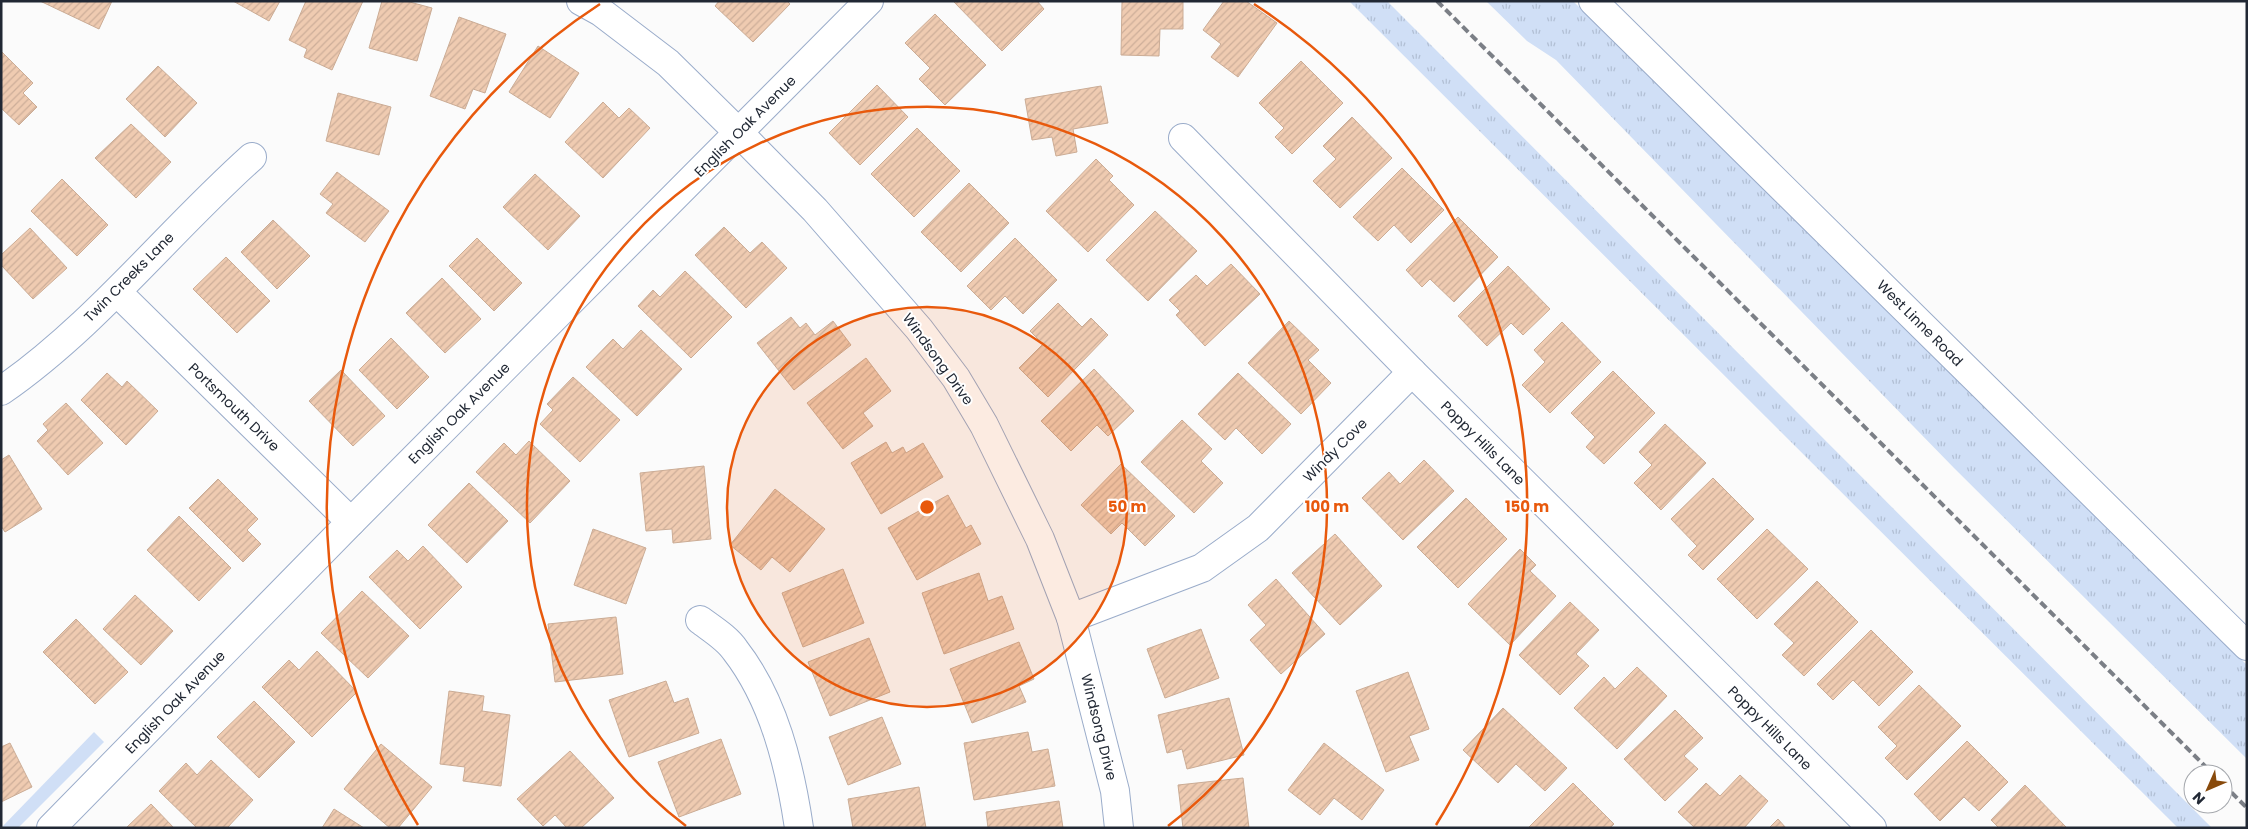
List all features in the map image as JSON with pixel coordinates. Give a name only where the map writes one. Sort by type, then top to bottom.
[{"type":"street","name":"Windsong Drive","points":[[581,1],[601,12],[668,63],[738,132],[815,210],[919,329],[956,378],[984,425],[1036,530],[1071,618],[1115,791],[1119,828]]},
{"type":"street","name":"English Oak Avenue","points":[[51,828],[351,522],[869,1]]},
{"type":"street","name":"West Linne Road","points":[[1593,1],[2247,646]]},
{"type":"street","name":"Poppy Hills Lane","points":[[1183,138],[1412,372],[1872,828]]},
{"type":"street","name":"Twin Creeks Lane","points":[[1,391],[24,376],[117,292],[215,190],[252,157]]},
{"type":"street","name":"Portsmouth Drive","points":[[117,292],[351,522]]},
{"type":"street","name":"Windy Cove","points":[[1071,618],[1202,568],[1258,528],[1412,372]]},
{"type":"street","points":[[700,620],[734,648],[756,681],[768,706],[792,784],[799,828]]},
{"type":"green space","points":[[1349,1],[1387,1],[2183,799],[2183,814],[2198,814],[2212,828],[2178,828]]},
{"type":"green space","points":[[1486,1],[1573,1],[2247,665],[2247,759],[1954,468],[1556,60],[1527,41]]},
{"type":"green space","points":[[94,732],[104,742],[18,828],[1,828]]},
{"type":"building","points":[[40,1],[112,1],[99,29]]},
{"type":"building","points":[[233,1],[280,1],[269,21]]},
{"type":"building","points":[[306,1],[363,1],[332,70],[304,57],[307,49],[289,40]]},
{"type":"building","points":[[382,1],[406,1],[432,8],[417,61],[369,48]]},
{"type":"building","points":[[719,1],[787,1],[790,4],[753,42],[715,6]]},
{"type":"building","points":[[953,1],[1037,1],[1044,9],[1002,51]]},
{"type":"building","points":[[1122,1],[1183,1],[1183,29],[1160,29],[1159,56],[1121,55]]},
{"type":"building","points":[[1224,1],[1246,1],[1277,23],[1238,77],[1211,57],[1221,44],[1203,30]]},
{"type":"building","points":[[935,14],[986,65],[945,105],[919,79],[930,68],[905,43]]},
{"type":"building","points":[[459,17],[506,34],[485,93],[473,89],[465,109],[430,96]]},
{"type":"building","points":[[538,46],[579,73],[550,118],[509,92]]},
{"type":"building","points":[[2,52],[33,83],[23,93],[37,107],[19,125],[1,108]]},
{"type":"building","points":[[1301,61],[1343,103],[1292,154],[1275,137],[1284,128],[1259,103]]},
{"type":"building","points":[[158,66],[197,103],[165,137],[126,99]]},
{"type":"building","points":[[877,85],[908,117],[860,165],[829,133]]},
{"type":"building","points":[[1101,86],[1108,123],[1073,129],[1077,152],[1056,156],[1052,137],[1032,140],[1025,99]]},
{"type":"building","points":[[338,93],[391,107],[379,155],[326,141]]},
{"type":"building","points":[[603,102],[619,118],[629,108],[650,128],[603,178],[565,142]]},
{"type":"building","points":[[1352,117],[1392,158],[1340,208],[1313,181],[1336,159],[1323,146]]},
{"type":"building","points":[[131,124],[171,162],[136,198],[95,158]]},
{"type":"building","points":[[917,128],[960,171],[914,217],[871,174]]},
{"type":"building","points":[[1096,159],[1113,176],[1109,180],[1134,205],[1088,252],[1046,211]]},
{"type":"building","points":[[1402,168],[1444,210],[1411,243],[1394,225],[1378,241],[1353,217]]},
{"type":"building","points":[[337,172],[389,211],[365,242],[326,213],[333,204],[320,194]]},
{"type":"building","points":[[535,174],[580,216],[548,250],[503,207]]},
{"type":"building","points":[[62,179],[108,225],[77,256],[31,211]]},
{"type":"building","points":[[969,183],[1009,223],[961,272],[921,232]]},
{"type":"building","points":[[1155,211],[1197,251],[1148,301],[1106,260]]},
{"type":"building","points":[[1458,217],[1498,257],[1454,302],[1430,279],[1422,287],[1406,270]]},
{"type":"building","points":[[273,220],[310,256],[277,289],[241,252]]},
{"type":"building","points":[[724,227],[750,253],[762,242],[787,268],[746,308],[695,255]]},
{"type":"building","points":[[30,228],[67,268],[33,299],[1,265],[1,255]]},
{"type":"building","points":[[477,238],[522,283],[494,311],[449,266]]},
{"type":"building","points":[[1015,238],[1057,280],[1023,314],[1005,296],[991,310],[967,286]]},
{"type":"building","points":[[226,257],[270,301],[237,333],[193,289]]},
{"type":"building","points":[[1231,264],[1260,294],[1205,346],[1176,315],[1180,311],[1169,300],[1196,275],[1207,286]]},
{"type":"building","points":[[1508,266],[1550,309],[1523,335],[1511,323],[1487,346],[1458,316]]},
{"type":"building","points":[[685,271],[732,317],[691,358],[638,306],[653,290],[660,297]]},
{"type":"building","points":[[442,278],[481,319],[445,353],[406,313]]},
{"type":"building","points":[[1058,303],[1082,327],[1091,318],[1108,335],[1048,397],[1019,368],[1043,344],[1030,331]]},
{"type":"building","points":[[791,317],[800,328],[806,323],[815,335],[833,321],[851,345],[794,390],[757,343]]},
{"type":"building","points":[[1289,321],[1319,350],[1308,360],[1331,383],[1301,414],[1248,363]]},
{"type":"building","points":[[1562,322],[1601,362],[1550,413],[1522,385],[1545,362],[1534,350]]},
{"type":"building","points":[[641,330],[682,369],[637,416],[586,367],[613,339],[623,349]]},
{"type":"building","points":[[391,338],[429,377],[397,409],[359,370]]},
{"type":"building","points":[[866,358],[891,391],[863,413],[873,426],[843,449],[807,403]]},
{"type":"building","points":[[1094,369],[1134,411],[1108,436],[1097,425],[1071,451],[1041,421]]},
{"type":"building","points":[[341,370],[385,416],[353,446],[309,401]]},
{"type":"building","points":[[1613,371],[1655,413],[1604,464],[1586,447],[1595,437],[1571,413]]},
{"type":"building","points":[[107,373],[122,387],[127,381],[158,411],[126,445],[81,400]]},
{"type":"building","points":[[1238,373],[1291,424],[1262,454],[1236,428],[1225,440],[1198,414]]},
{"type":"building","points":[[573,377],[620,420],[580,462],[540,424],[553,410],[547,404]]},
{"type":"building","points":[[66,403],[103,443],[68,475],[37,441],[48,430],[43,424]]},
{"type":"building","points":[[1182,420],[1212,449],[1201,461],[1223,483],[1194,513],[1141,462]]},
{"type":"building","points":[[1665,424],[1706,463],[1661,510],[1634,483],[1652,465],[1639,452]]},
{"type":"building","points":[[529,441],[570,481],[530,523],[476,472],[504,443],[516,455]]},
{"type":"building","points":[[886,442],[892,453],[903,447],[906,453],[923,443],[943,477],[881,514],[851,463]]},
{"type":"building","points":[[9,455],[42,509],[5,532],[1,526],[1,460]]},
{"type":"building","points":[[1424,460],[1454,491],[1403,540],[1362,498],[1389,472],[1400,484]]},
{"type":"building","points":[[1121,464],[1175,516],[1145,546],[1122,523],[1111,534],[1081,505]]},
{"type":"building","points":[[704,466],[711,539],[673,543],[672,529],[646,531],[640,473]]},
{"type":"building","points":[[1713,478],[1754,519],[1703,570],[1688,555],[1697,546],[1671,519]]},
{"type":"building","points":[[218,479],[258,519],[247,530],[261,544],[243,562],[189,508]]},
{"type":"building","points":[[469,483],[508,521],[467,563],[428,525]]},
{"type":"building","points":[[775,489],[825,529],[790,572],[772,557],[761,570],[730,545]]},
{"type":"building","points":[[948,495],[966,528],[971,525],[981,544],[917,580],[888,528]]},
{"type":"building","points":[[1466,498],[1507,539],[1458,588],[1417,547]]},
{"type":"building","points":[[179,516],[231,568],[199,601],[147,550]]},
{"type":"building","points":[[593,529],[646,548],[626,604],[574,585]]},
{"type":"building","points":[[1767,529],[1808,569],[1757,619],[1717,579]]},
{"type":"building","points":[[1335,534],[1382,586],[1340,625],[1292,573]]},
{"type":"building","points":[[423,546],[462,587],[420,629],[369,577],[397,550],[408,561]]},
{"type":"building","points":[[1520,549],[1536,565],[1530,571],[1556,596],[1510,645],[1468,604]]},
{"type":"building","points":[[843,569],[864,623],[803,647],[782,593]]},
{"type":"building","points":[[979,573],[988,601],[1002,596],[1014,629],[944,654],[922,593]]},
{"type":"building","points":[[1276,579],[1325,634],[1281,674],[1250,640],[1266,625],[1248,605]]},
{"type":"building","points":[[1817,581],[1858,622],[1804,676],[1782,655],[1794,643],[1774,624]]},
{"type":"building","points":[[362,591],[409,636],[368,678],[321,633]]},
{"type":"building","points":[[135,595],[173,631],[141,665],[103,629]]},
{"type":"building","points":[[1570,602],[1599,630],[1576,654],[1589,666],[1560,695],[1519,655]]},
{"type":"building","points":[[616,617],[623,674],[555,682],[548,624]]},
{"type":"building","points":[[76,619],[128,672],[95,704],[43,652]]},
{"type":"building","points":[[1201,629],[1219,678],[1165,698],[1147,649]]},
{"type":"building","points":[[1871,630],[1913,672],[1879,706],[1853,680],[1833,700],[1817,684]]},
{"type":"building","points":[[869,638],[890,692],[830,716],[808,662]]},
{"type":"building","points":[[1019,642],[1034,679],[1019,686],[1026,702],[972,723],[950,669]]},
{"type":"building","points":[[317,651],[357,692],[312,737],[262,687],[289,660],[299,670]]},
{"type":"building","points":[[1637,667],[1667,696],[1617,749],[1574,708],[1604,677],[1615,689]]},
{"type":"building","points":[[1408,672],[1429,729],[1409,736],[1419,760],[1386,772],[1356,691]]},
{"type":"building","points":[[666,681],[674,703],[688,698],[699,733],[629,757],[609,700]]},
{"type":"building","points":[[1919,685],[1961,726],[1907,780],[1885,758],[1897,746],[1878,727]]},
{"type":"building","points":[[449,691],[484,696],[482,711],[510,715],[501,786],[463,781],[465,767],[440,764]]},
{"type":"building","points":[[1229,698],[1244,755],[1187,769],[1182,749],[1167,753],[1158,715]]},
{"type":"building","points":[[254,701],[295,742],[259,778],[217,737]]},
{"type":"building","points":[[1503,708],[1567,768],[1545,791],[1516,764],[1498,783],[1463,750]]},
{"type":"building","points":[[1675,710],[1703,738],[1684,756],[1698,769],[1665,801],[1624,759]]},
{"type":"building","points":[[882,717],[901,764],[848,785],[829,737]]},
{"type":"building","points":[[1028,732],[1032,752],[1048,749],[1055,786],[974,800],[964,743]]},
{"type":"building","points":[[721,739],[741,794],[679,817],[658,762]]},
{"type":"building","points":[[1967,741],[2008,782],[1979,811],[1964,797],[1940,821],[1914,794]]},
{"type":"building","points":[[10,743],[32,787],[1,802],[1,747]]},
{"type":"building","points":[[1324,743],[1384,790],[1362,820],[1334,798],[1320,815],[1288,790]]},
{"type":"building","points":[[381,744],[432,787],[398,828],[390,828],[344,789]]},
{"type":"building","points":[[570,751],[614,798],[581,828],[567,828],[555,815],[543,826],[517,799]]},
{"type":"building","points":[[211,760],[253,800],[227,828],[197,828],[159,791],[186,763],[197,775]]},
{"type":"building","points":[[1740,775],[1768,801],[1744,828],[1695,828],[1678,812],[1706,783],[1720,796]]},
{"type":"building","points":[[1243,778],[1249,828],[1183,828],[1178,785]]},
{"type":"building","points":[[1573,783],[1614,824],[1610,828],[1528,828]]},
{"type":"building","points":[[2025,785],[2065,828],[1999,828],[1991,820]]},
{"type":"building","points":[[919,787],[926,828],[853,828],[848,799]]},
{"type":"building","points":[[1059,801],[1063,828],[988,828],[986,812]]},
{"type":"building","points":[[151,804],[174,828],[126,828]]},
{"type":"building","points":[[334,809],[364,828],[322,828]]},
{"type":"building","points":[[1778,819],[1786,828],[1769,828]]},
{"type":"railway","points":[[1437,1],[2203,764]]},
{"type":"railway","points":[[2233,794],[2247,808]]}]
